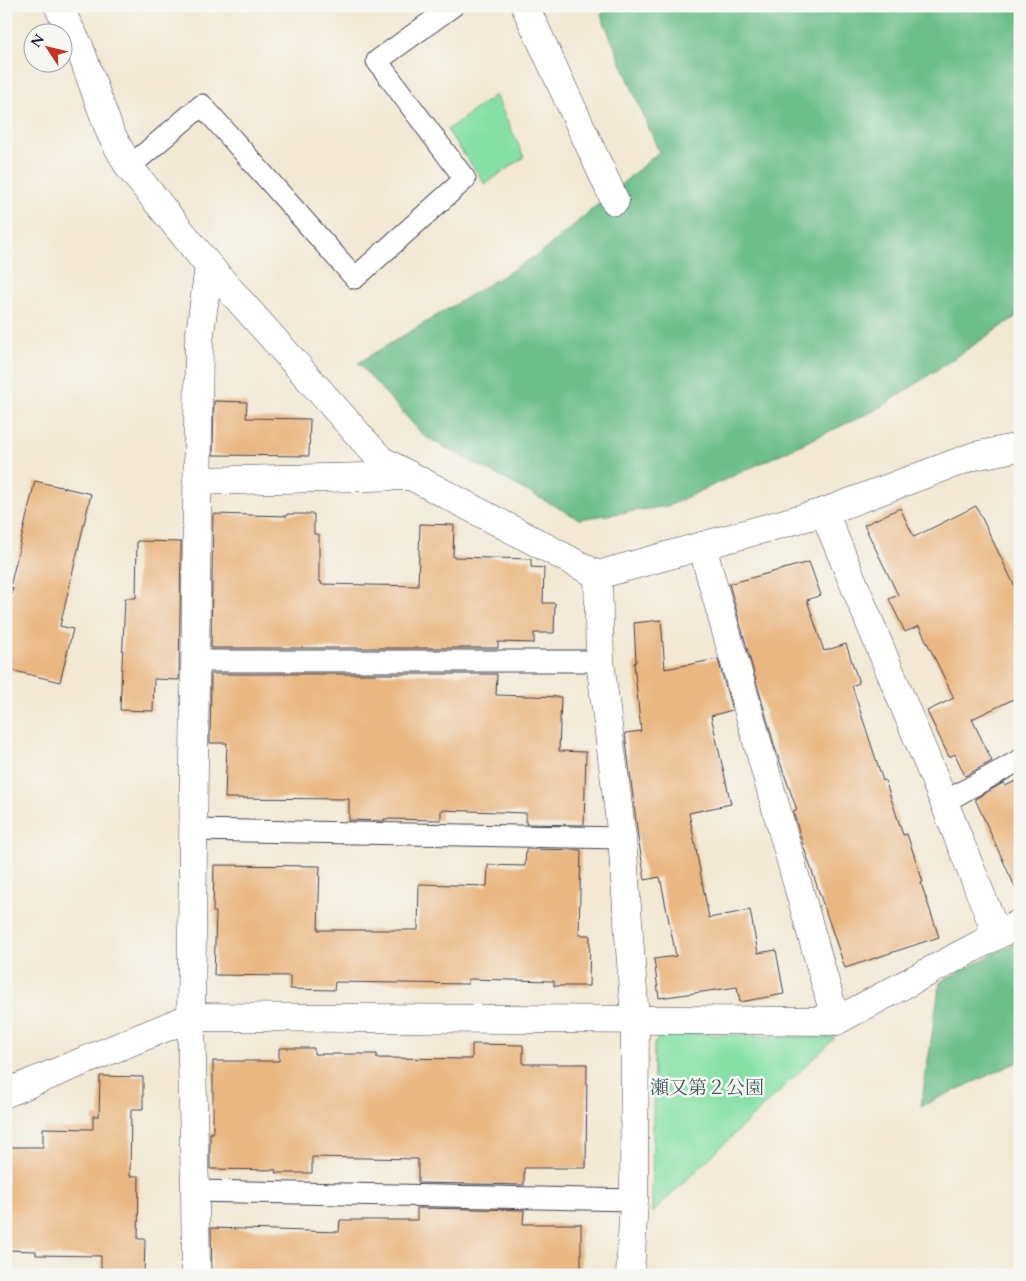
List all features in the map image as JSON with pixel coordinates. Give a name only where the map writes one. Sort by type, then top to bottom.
[{"type":"street","points":[[58,6],[79,46],[110,132],[129,167],[209,266],[381,460],[598,575],[824,512],[974,456],[1020,447]]},
{"type":"street","points":[[525,6],[615,201]]},
{"type":"street","points":[[196,1275],[190,1017],[198,342],[209,266]]},
{"type":"street","points":[[197,481],[411,476]]},
{"type":"street","points":[[6,1093],[190,1017],[836,1020],[1008,929],[944,802],[824,512]]},
{"type":"street","points":[[702,546],[836,1020]]},
{"type":"street","points":[[598,575],[600,661],[622,838],[635,1019],[634,1200],[630,1275]]},
{"type":"lane","points":[[129,167],[202,105],[356,278],[465,179],[377,61],[453,6]]},
{"type":"lane","points":[[195,661],[600,661]]},
{"type":"lane","points":[[944,802],[1020,760]]},
{"type":"lane","points":[[193,830],[622,838]]},
{"type":"lane","points":[[195,1191],[634,1200]]},
{"type":"green space","points":[[609,6],[1020,6],[1020,314],[880,408],[668,506],[579,519],[424,436],[358,363],[542,252],[659,152],[601,15]]},
{"type":"green space","points":[[495,95],[524,157],[485,184],[447,130]]},
{"type":"green space","points":[[1020,940],[1020,1061],[921,1106],[940,982]]},
{"type":"green space","name":"瀬又第２公園","points":[[662,1033],[835,1038],[652,1213],[654,1044]]},
{"type":"building","points":[[214,401],[247,402],[246,418],[310,419],[309,456],[213,455]]},
{"type":"building","points":[[35,481],[91,494],[60,626],[73,629],[60,682],[6,669],[6,615],[13,588],[10,587]]},
{"type":"building","points":[[976,506],[1020,597],[1020,696],[972,719],[992,761],[965,776],[955,754],[949,757],[927,711],[954,698],[919,626],[905,632],[889,599],[898,595],[864,525],[900,508],[914,537]]},
{"type":"building","points":[[213,514],[287,516],[287,514],[314,514],[314,534],[319,534],[319,581],[321,581],[321,584],[418,586],[420,524],[454,525],[453,557],[531,559],[531,567],[544,568],[543,603],[555,603],[554,633],[534,633],[534,643],[498,642],[498,648],[211,648]]},
{"type":"building","points":[[137,541],[181,542],[179,680],[154,679],[153,711],[120,710],[125,598],[136,598]]},
{"type":"building","points":[[809,562],[821,595],[807,600],[824,651],[846,644],[859,683],[852,686],[903,835],[907,834],[939,937],[845,968],[802,842],[793,811],[797,810],[775,748],[729,584]]},
{"type":"building","points":[[661,620],[665,669],[718,659],[732,710],[711,716],[731,804],[689,813],[709,918],[750,910],[758,953],[776,950],[784,994],[740,1002],[737,987],[659,998],[654,959],[676,956],[660,877],[645,880],[625,733],[641,731],[634,663],[636,662],[634,623]]},
{"type":"building","points":[[211,674],[497,674],[496,695],[561,697],[559,751],[586,752],[584,825],[526,824],[526,813],[441,810],[441,820],[349,820],[349,799],[225,798],[227,743],[210,743]]},
{"type":"building","points":[[1020,779],[1020,898],[975,799],[1003,783],[1005,786]]},
{"type":"building","points":[[526,849],[581,850],[579,935],[590,935],[589,986],[554,986],[554,981],[468,979],[468,984],[335,982],[334,990],[290,989],[290,976],[214,975],[216,912],[213,912],[214,865],[320,866],[318,930],[418,930],[419,884],[487,886],[488,865],[525,866]]},
{"type":"building","points":[[472,1044],[523,1045],[523,1064],[587,1064],[586,1168],[524,1168],[524,1185],[418,1183],[418,1159],[312,1157],[312,1173],[276,1173],[276,1170],[210,1169],[210,1133],[213,1133],[213,1061],[279,1061],[279,1048],[314,1048],[314,1054],[377,1054],[377,1058],[472,1059]]},
{"type":"building","points":[[100,1076],[143,1077],[143,1109],[131,1109],[130,1176],[139,1176],[138,1239],[145,1239],[144,1275],[101,1275],[101,1256],[36,1255],[36,1251],[6,1250],[6,1147],[43,1147],[43,1128],[93,1129],[93,1116],[99,1116]]},
{"type":"building","points":[[417,1208],[524,1210],[523,1224],[581,1224],[581,1275],[212,1275],[211,1228],[339,1232],[340,1220],[417,1220]]}]
